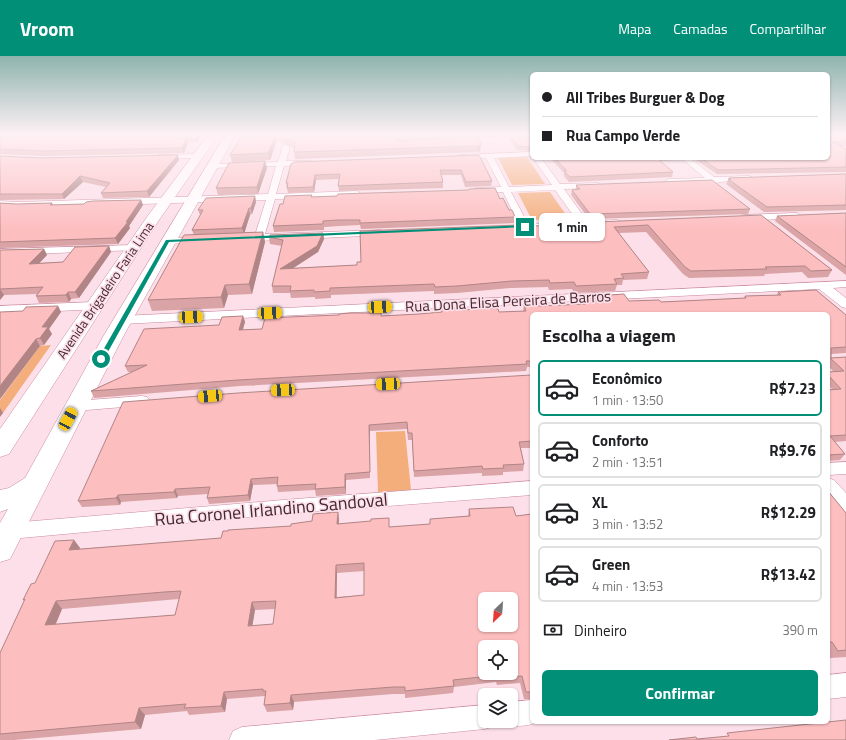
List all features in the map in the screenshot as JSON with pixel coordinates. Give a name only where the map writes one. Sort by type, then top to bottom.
[{"type":"highway","name":"Avenida Brigadeiro Faria Lima","points":[[0,448],[152,220],[191,166]]},
{"type":"highway","name":"Avenida Brigadeiro Faria Lima","points":[[0,550],[75,406],[122,320],[212,166]]},
{"type":"highway","points":[[152,220],[172,222],[173,223],[170,229],[171,236]]},
{"type":"highway","points":[[0,501],[17,496],[34,485]]},
{"type":"street","points":[[259,238],[280,166]]},
{"type":"street","points":[[494,166],[525,227]]},
{"type":"street","points":[[542,166],[584,224]]},
{"type":"street","points":[[695,166],[724,189]]},
{"type":"street","points":[[660,182],[759,178]]},
{"type":"street","points":[[469,191],[605,185]]},
{"type":"street","points":[[0,204],[26,205],[367,194]]},
{"type":"street","points":[[749,208],[773,227]]},
{"type":"street","points":[[730,218],[805,216]]},
{"type":"street","points":[[510,227],[630,222]]},
{"type":"street","points":[[236,238],[392,232]]},
{"type":"street","points":[[171,236],[213,239]]},
{"type":"street","points":[[0,252],[134,248]]},
{"type":"street","points":[[835,275],[846,284]]},
{"type":"street","name":"Rua Dona Elisa Pereira de Barros","points":[[122,320],[846,284]]},
{"type":"street","points":[[823,286],[846,304]]},
{"type":"street","points":[[0,310],[94,306]]},
{"type":"street","points":[[75,406],[158,400]]},
{"type":"street","points":[[830,469],[846,468]]},
{"type":"street","points":[[830,487],[846,506]]},
{"type":"street","name":"Rua Coronel Irlandino Sandoval","points":[[10,531],[283,507],[530,488]]},
{"type":"street","points":[[830,687],[846,685]]},
{"type":"street","points":[[518,713],[530,712]]},
{"type":"street","points":[[242,740],[478,718]]},
{"type":"shaded area","points":[[502,166],[533,166],[545,184],[512,185]]},
{"type":"shaded area","points":[[550,192],[569,219],[532,220],[518,193]]},
{"type":"shaded area","points":[[51,345],[3,413],[0,413],[0,400],[40,346]]},
{"type":"shaded area","points":[[405,431],[411,490],[378,492],[376,432]]},
{"type":"building","points":[[0,166],[169,166],[147,191],[101,193],[110,183],[80,176],[62,194],[0,194]]},
{"type":"building","points":[[227,166],[263,166],[257,187],[216,188]]},
{"type":"building","points":[[290,166],[484,166],[492,181],[466,182],[461,170],[440,170],[443,182],[338,186],[340,174],[315,175],[313,187],[287,188],[288,183],[286,183]]},
{"type":"building","points":[[562,166],[666,166],[673,172],[570,177],[564,171],[567,171]]},
{"type":"building","points":[[712,166],[846,166],[846,167],[718,170]]},
{"type":"building","points":[[846,174],[846,205],[767,207],[728,179],[731,179],[729,178]]},
{"type":"building","points":[[712,180],[750,209],[590,214],[572,190],[580,189],[576,185]]},
{"type":"building","points":[[495,188],[500,199],[503,198],[509,210],[512,210],[515,217],[360,223],[360,220],[338,220],[323,221],[323,224],[273,226],[280,204],[283,204],[285,196],[312,195],[311,197],[337,196],[338,194]]},
{"type":"building","points":[[255,196],[242,228],[192,230],[203,210],[198,210],[206,198]]},
{"type":"building","points":[[141,200],[126,222],[128,222],[115,238],[0,242],[0,203],[52,203],[50,205],[84,204],[86,202],[93,201]]},
{"type":"building","points":[[846,213],[846,267],[777,216]]},
{"type":"building","points":[[761,215],[832,270],[811,271],[805,266],[765,267],[767,269],[691,271],[685,267],[648,225],[614,227],[649,272],[621,274],[624,278],[614,279],[617,284],[576,286],[574,282],[550,283],[549,280],[512,281],[435,287],[434,284],[330,288],[330,291],[314,292],[314,290],[290,291],[291,286],[272,286],[283,240],[269,237],[270,235],[323,233],[317,246],[280,269],[357,265],[357,262],[361,262],[360,231],[519,225],[541,226],[542,228],[599,225],[597,222]]},
{"type":"building","points":[[263,232],[249,284],[225,285],[221,297],[148,300],[184,235]]},
{"type":"building","points":[[109,246],[75,292],[68,292],[66,295],[36,296],[43,287],[0,289],[0,250],[44,249],[29,264],[63,262],[75,247]]},
{"type":"building","points":[[816,290],[846,315],[846,347],[831,348],[831,358],[846,357],[846,435],[830,436],[830,390],[841,389],[830,377],[830,372],[844,371],[830,358],[830,312],[530,312],[530,361],[526,361],[527,364],[238,380],[91,391],[147,365],[125,366],[144,329],[219,325],[222,317],[243,316],[239,330],[262,329],[265,318],[339,315],[351,313],[381,313],[381,316],[442,312],[441,309],[461,308],[462,310],[494,308],[498,309],[499,312],[526,311],[524,305],[537,304],[538,306],[586,304],[581,297],[624,294],[629,301],[659,300],[661,302],[781,295],[778,292]]},
{"type":"building","points":[[58,306],[42,327],[48,327],[40,338],[36,339],[0,386],[0,312],[23,311],[26,307]]},
{"type":"building","points":[[530,375],[530,441],[519,442],[524,464],[503,465],[504,468],[483,469],[482,466],[414,471],[412,433],[408,433],[407,422],[369,425],[370,472],[345,474],[345,487],[315,489],[316,484],[277,486],[278,477],[251,479],[248,495],[207,498],[210,487],[175,489],[174,492],[118,495],[116,498],[78,501],[123,402],[238,393]]},
{"type":"building","points":[[830,436],[845,454],[830,455]]},
{"type":"building","points":[[830,493],[846,513],[846,650],[838,651],[832,642],[830,642]]},
{"type":"building","points":[[513,507],[516,516],[530,514],[530,692],[526,692],[522,676],[518,676],[518,640],[478,640],[478,677],[453,680],[454,686],[405,691],[405,687],[393,687],[291,695],[290,703],[264,705],[266,691],[263,691],[263,689],[224,692],[221,706],[184,708],[186,704],[139,708],[135,722],[0,734],[0,653],[25,599],[23,600],[31,584],[35,583],[55,541],[74,540],[69,550],[221,538],[223,531],[291,526],[291,524],[312,521],[313,514],[338,512],[337,524],[389,518],[389,527],[430,524],[430,519],[470,516],[469,509]],"holes":[[[364,563],[364,595],[335,598],[336,565]],[[181,591],[175,615],[45,625],[56,601]],[[276,601],[273,624],[248,626],[252,602]]]},
{"type":"building","points":[[846,720],[846,740],[669,740],[729,736],[727,733],[809,724],[830,724],[830,722]]},
{"type":"route","points":[[101,359],[168,241],[525,227]]}]
